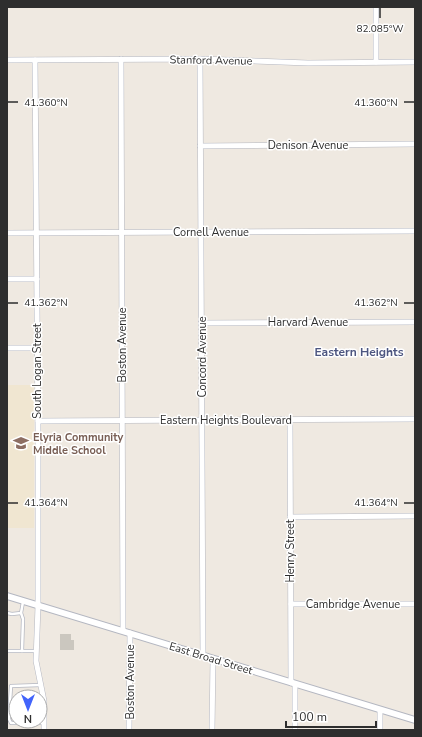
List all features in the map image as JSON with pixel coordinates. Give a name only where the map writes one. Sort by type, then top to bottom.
[{"type":"street","points":[[376,7],[376,62]]},
{"type":"street","name":"Boston Avenue","points":[[121,59],[123,631]]},
{"type":"street","name":"Stanford Avenue","points":[[7,60],[200,59],[308,63],[415,62]]},
{"type":"street","name":"Concord Avenue","points":[[200,59],[203,656]]},
{"type":"street","name":"South Logan Street","points":[[35,60],[38,348],[38,606],[36,661],[42,689]]},
{"type":"street","name":"Denison Avenue","points":[[200,146],[415,144]]},
{"type":"street","name":"Cornell Avenue","points":[[7,233],[415,231]]},
{"type":"street","points":[[7,279],[37,279]]},
{"type":"street","name":"Harvard Avenue","points":[[201,323],[415,322]]},
{"type":"street","points":[[7,348],[38,348]]},
{"type":"street","name":"Eastern Heights Boulevard","points":[[38,421],[415,419]]},
{"type":"street","name":"Henry Street","points":[[290,420],[291,604],[294,730]]},
{"type":"street","points":[[290,516],[415,516]]},
{"type":"street","name":"East Broad Street","points":[[7,596],[415,720]]},
{"type":"street","name":"Cambridge Avenue","points":[[291,604],[415,604]]},
{"type":"street","name":"Boston Avenue","points":[[130,633],[130,730]]},
{"type":"street","points":[[212,730],[213,659]]},
{"type":"street","points":[[380,710],[380,730]]},
{"type":"lane","points":[[22,651],[23,619],[21,613],[24,601]]},
{"type":"lane","points":[[7,613],[21,613]]},
{"type":"lane","points":[[7,651],[37,651]]},
{"type":"lane","points":[[10,689],[10,686],[41,685]]},
{"type":"shaded area","name":"Elyria Community Middle School","points":[[7,385],[34,385],[34,528],[7,528]]},
{"type":"building","points":[[60,634],[71,634],[71,640],[74,640],[74,650],[60,650]]},
{"type":"place","name":"Elyria Community Middle School","points":[[21,443]]},
{"type":"district","name":"Eastern Heights","points":[[359,352]]}]
